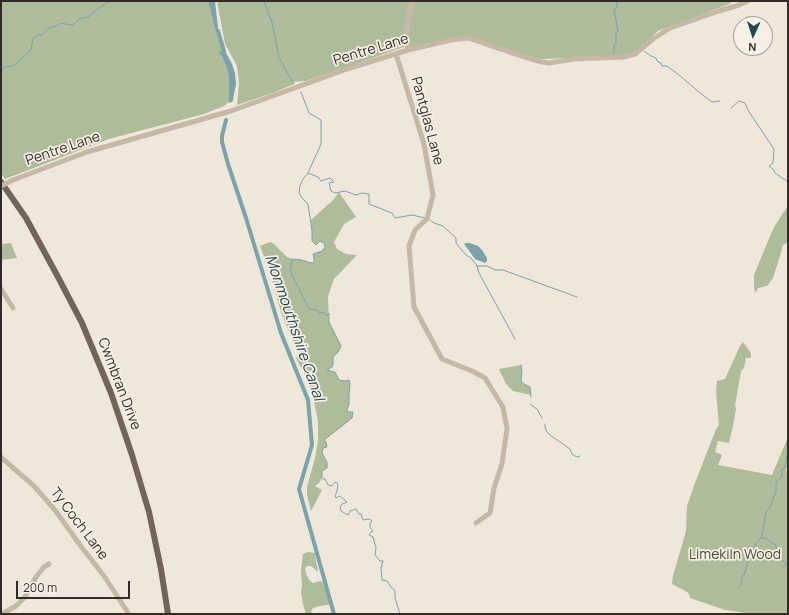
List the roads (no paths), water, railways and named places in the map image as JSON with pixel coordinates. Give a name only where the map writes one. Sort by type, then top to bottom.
[{"type":"main road","name":"Cwmbran Drive","points":[[1,182],[26,218],[62,283],[82,323],[111,393],[124,428],[149,512],[161,569],[168,614]]},
{"type":"street","points":[[408,50],[406,30],[412,1]]},
{"type":"street","name":"Pentre Lane","points":[[1,186],[87,152],[231,111],[347,69],[408,50],[451,40],[468,38],[542,62],[624,57],[635,54],[653,39],[670,28],[748,1]]},
{"type":"street","name":"Pantglas Lane","points":[[396,54],[424,144],[433,195],[427,216],[415,230],[409,246],[414,307],[442,359],[472,370],[484,378],[503,407],[507,429],[502,464],[494,488],[490,513],[476,523]]},
{"type":"street","points":[[2,293],[13,308]]},
{"type":"street","name":"Ty Coch Lane","points":[[1,457],[34,486],[55,510],[104,576],[129,614]]},
{"type":"street","points":[[2,613],[16,606],[25,597],[36,577],[44,567],[49,564]]},
{"type":"water","points":[[208,1],[215,1],[219,36],[215,29]]},
{"type":"water","points":[[222,48],[232,64],[235,73],[236,84],[233,101],[230,103],[228,72],[222,56],[219,53],[219,51],[222,52]]},
{"type":"water","points":[[466,243],[478,246],[487,258],[487,261],[485,263],[475,259],[464,244]]},
{"type":"waterway","points":[[1,71],[5,67],[12,66],[17,63],[31,50],[33,38],[42,35],[50,27],[54,27],[61,23],[70,25],[74,24],[79,19],[88,17],[110,1]]},
{"type":"waterway","points":[[264,1],[272,22],[279,58],[294,84]]},
{"type":"waterway","points":[[614,55],[616,33],[618,31],[614,10],[617,8],[617,1]]},
{"type":"waterway","name":"Monmouthshire Canal","points":[[218,31],[224,51]]},
{"type":"waterway","points":[[644,51],[656,58],[662,66],[667,66],[712,102],[720,101]]},
{"type":"waterway","points":[[301,92],[309,113],[321,120],[321,144],[308,173],[318,177],[321,181],[330,178],[334,182],[329,183],[331,191],[335,193],[345,191],[356,195],[362,193],[369,194],[369,204],[392,213],[395,218],[412,215],[425,218]]},
{"type":"waterway","points":[[731,108],[739,101],[745,103],[749,112],[774,149],[773,163],[769,166],[775,173],[788,182]]},
{"type":"waterway","name":"Monmouthshire Canal","points":[[226,120],[222,142],[228,164],[281,333],[308,400],[312,445],[299,489],[334,614]]},
{"type":"waterway","points":[[308,173],[303,179],[299,193],[308,204],[312,241],[316,245],[320,241],[324,243],[325,247],[322,251],[313,254],[314,263],[292,259],[290,271],[310,310],[315,309],[320,313],[324,312],[326,316],[329,313],[329,322],[341,346],[333,357],[332,367],[327,370],[335,372],[339,380],[349,380],[349,404],[347,410],[348,412],[353,412],[352,418],[324,440],[327,447],[323,448],[322,453],[327,462],[327,468],[322,471],[322,479],[325,479],[328,485],[332,486],[335,482],[337,483],[336,498],[340,496],[347,502],[342,504],[340,507],[341,511],[348,515],[350,511],[356,509],[359,514],[361,514],[363,520],[369,519],[372,521],[370,527],[373,531],[369,535],[373,537],[376,548],[375,555],[380,561],[383,561],[381,568],[382,580],[387,581],[395,591],[395,598],[400,614]]},
{"type":"waterway","points":[[430,220],[443,226],[456,238],[456,243],[477,266],[479,273],[515,339]]},
{"type":"waterway","points":[[477,266],[487,266],[495,270],[503,270],[577,297]]},
{"type":"waterway","points":[[521,365],[521,381],[530,387],[531,397]]},
{"type":"waterway","points":[[530,404],[538,410],[542,418]]},
{"type":"waterway","points":[[545,424],[547,432],[550,435],[570,449],[572,454],[577,457],[580,456]]},
{"type":"waterway","points":[[738,588],[744,575],[749,554],[753,551],[756,543],[761,538],[766,512],[770,507],[776,492],[776,482],[782,477],[782,470],[785,467],[788,449]]},
{"type":"waterway","points":[[762,538],[765,538],[776,545],[777,554],[788,566]]},
{"type":"park label","name":"Limekiln Wood","points":[[735,555]]}]
